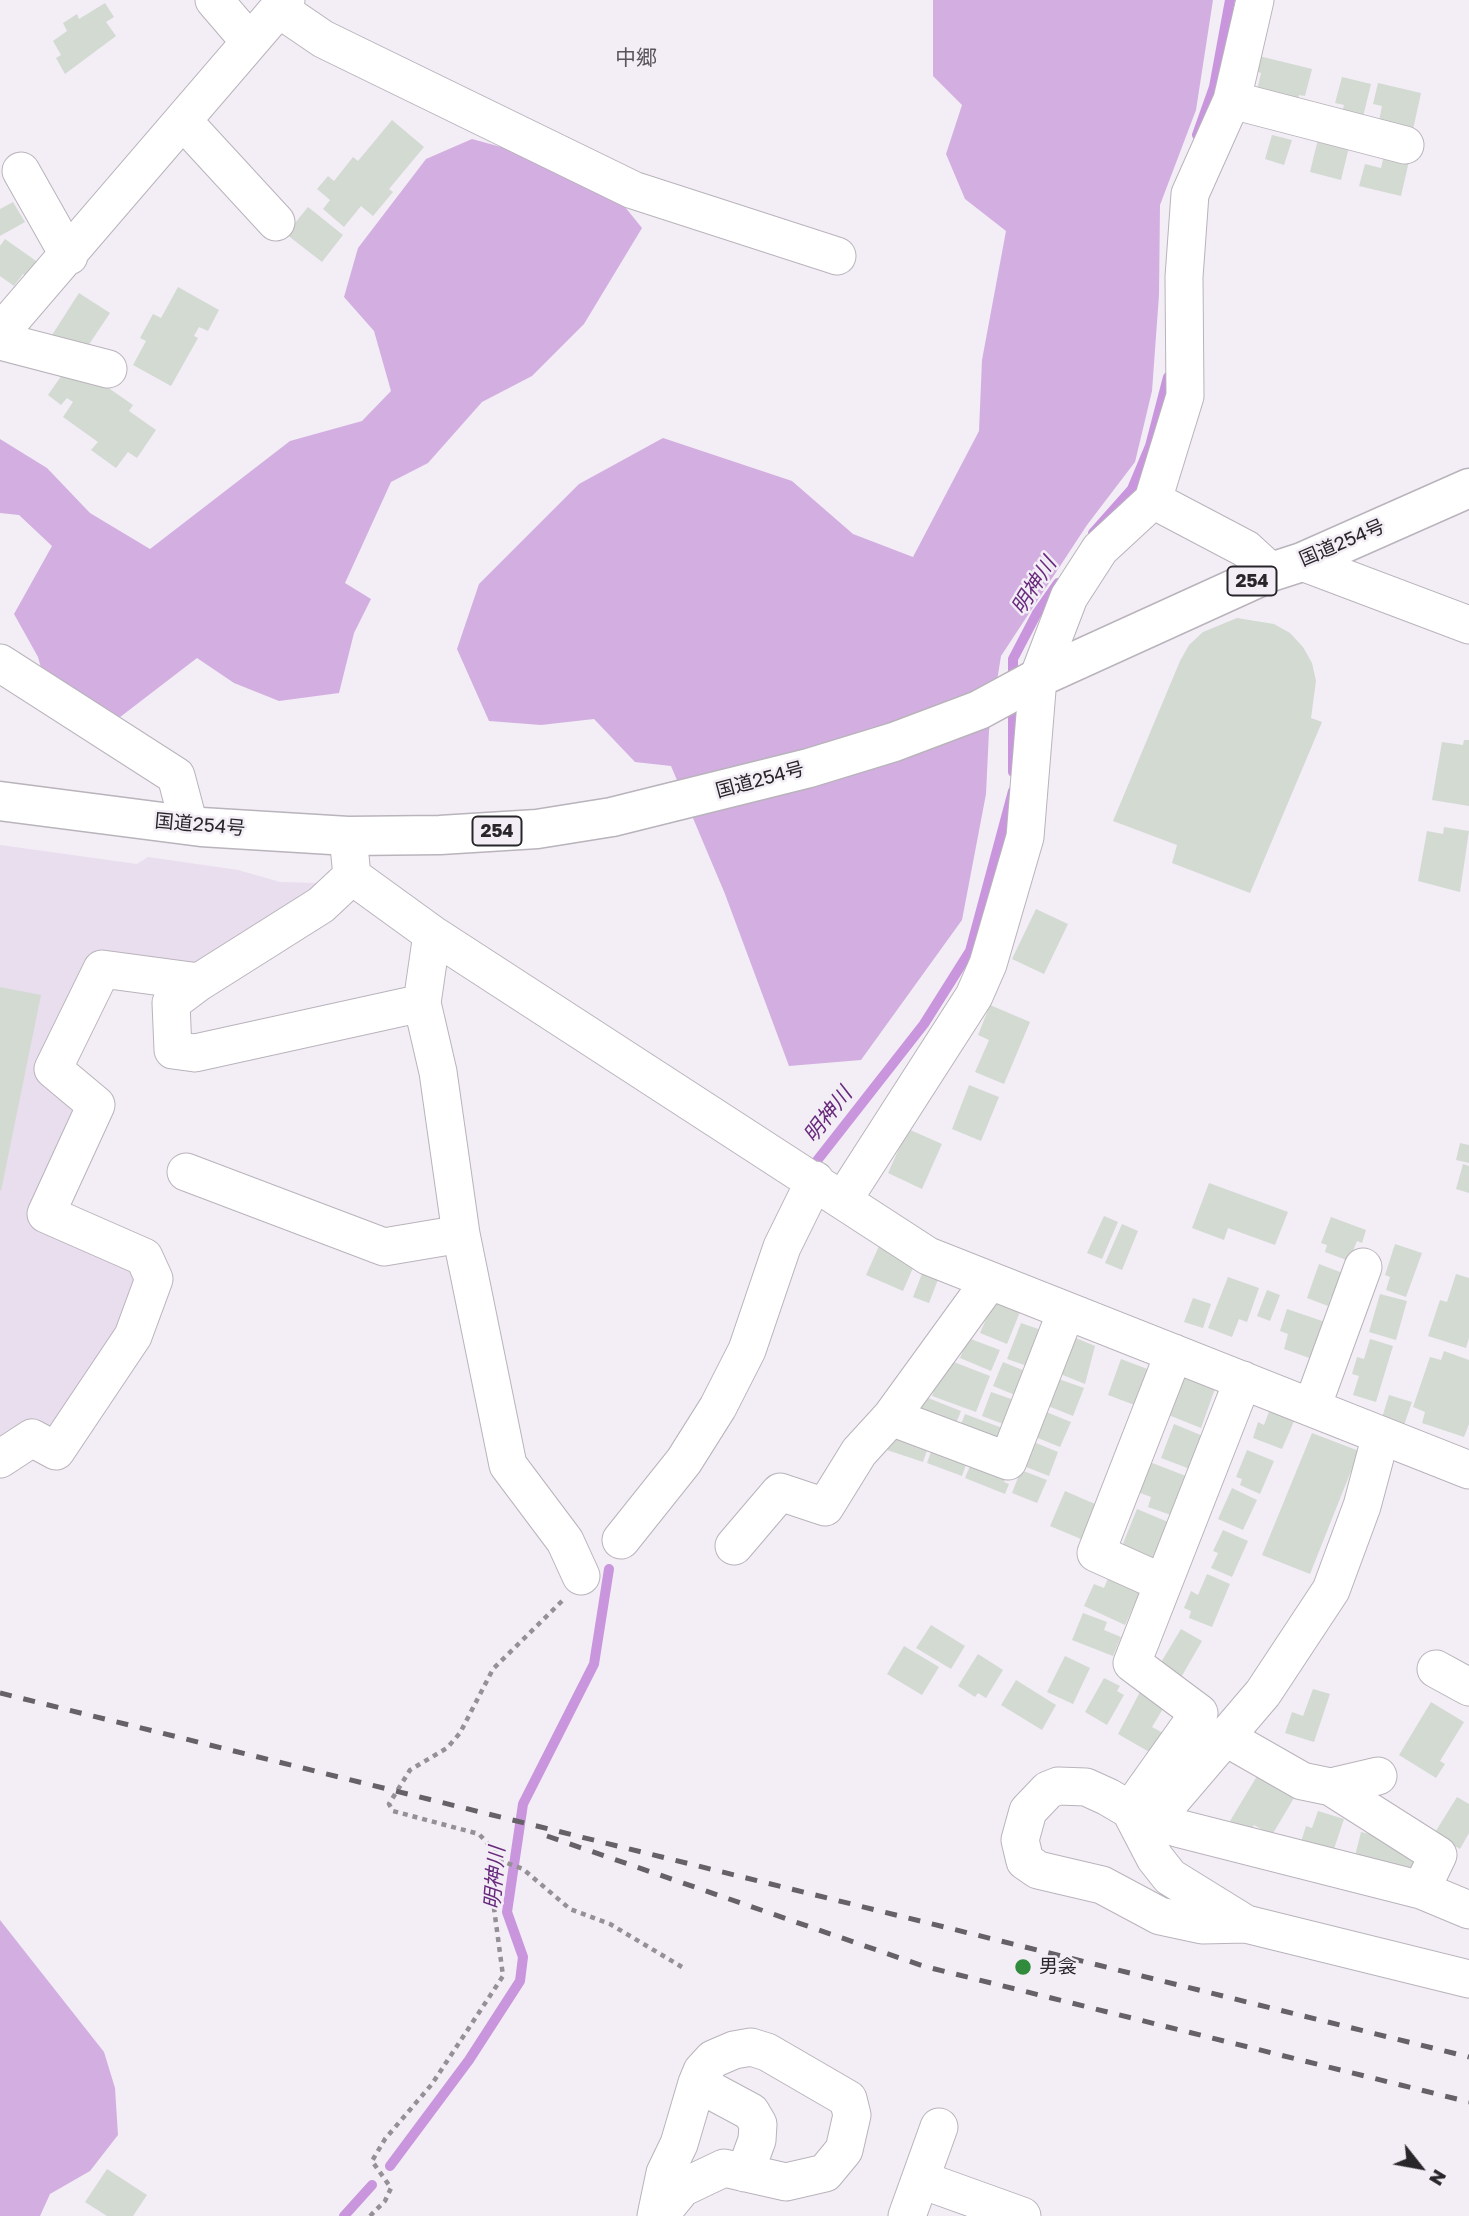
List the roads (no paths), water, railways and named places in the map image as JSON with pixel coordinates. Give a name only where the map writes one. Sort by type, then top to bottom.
[{"type":"highway","name":"国道254号","points":[[0,801],[189,825],[348,836],[440,835],[537,828],[612,817],[809,768],[894,742],[979,710],[1038,678],[1469,488]]},
{"type":"street","points":[[214,0],[250,42]]},
{"type":"street","points":[[621,1540],[684,1461],[718,1407],[747,1350],[782,1247],[829,1190],[974,996],[988,964],[1025,837],[1038,678],[1069,597],[1100,549],[1153,500],[1185,396],[1184,276],[1190,194],[1232,100],[1255,0]]},
{"type":"street","points":[[0,333],[283,4],[323,39],[633,190],[837,256]]},
{"type":"street","points":[[1232,100],[1405,145]]},
{"type":"street","points":[[183,121],[276,222]]},
{"type":"street","points":[[21,171],[69,256]]},
{"type":"street","points":[[0,341],[108,369]]},
{"type":"street","points":[[1153,500],[1286,567],[1469,625]]},
{"type":"street","points":[[0,663],[176,776],[189,825]]},
{"type":"street","points":[[348,836],[352,876],[432,934],[928,1256],[1469,1470]]},
{"type":"street","points":[[352,876],[321,905],[199,982],[171,1003],[173,1050],[195,1053],[422,1003]]},
{"type":"street","points":[[432,934],[422,1003],[438,1072],[461,1234],[508,1465],[565,1541],[581,1576]]},
{"type":"street","points":[[0,1459],[32,1438],[56,1451],[133,1336],[154,1279],[144,1256],[46,1214],[96,1105],[53,1069],[102,969],[199,982]]},
{"type":"street","points":[[186,1172],[384,1247],[461,1234]]},
{"type":"street","points":[[1312,1407],[1363,1267]]},
{"type":"street","points":[[734,1546],[780,1492],[825,1507],[859,1452],[891,1417],[989,1282]]},
{"type":"street","points":[[891,1417],[1008,1461],[1066,1312]]},
{"type":"street","points":[[1163,1583],[1096,1553],[1174,1353]]},
{"type":"street","points":[[1130,1810],[1199,1713],[1132,1663],[1243,1380]]},
{"type":"street","points":[[1381,1435],[1362,1506],[1331,1590],[1263,1693],[1158,1816],[1177,1828],[1421,1891],[1469,1910]]},
{"type":"street","points":[[1436,1668],[1469,1687]]},
{"type":"street","points":[[1226,1737],[1302,1781],[1331,1787],[1438,1855],[1421,1891]]},
{"type":"street","points":[[1331,1787],[1378,1776]]},
{"type":"street","points":[[1246,1924],[1170,1877],[1155,1858],[1130,1810],[1086,1787],[1072,1784],[1048,1790],[1028,1811],[1020,1840],[1025,1861],[1038,1870],[1102,1885],[1160,1916],[1202,1925],[1246,1924],[1469,1979]]},
{"type":"street","points":[[751,2047],[767,2052],[848,2099],[852,2115],[844,2150],[825,2173],[786,2182],[724,2168],[682,2188],[658,2216],[665,2173],[679,2144],[702,2071],[713,2059],[734,2050],[751,2047]]},
{"type":"street","points":[[697,2083],[751,2112],[758,2124],[757,2140],[745,2173]]},
{"type":"street","points":[[906,2216],[922,2180],[939,2127]]},
{"type":"street","points":[[922,2180],[1022,2216]]},
{"type":"waterway","name":"明神川","points":[[1197,135],[1214,87],[1230,0]]},
{"type":"waterway","name":"明神川","points":[[1093,533],[1132,489],[1150,446],[1168,377]]},
{"type":"waterway","name":"明神川","points":[[1013,681],[1013,659],[1037,613],[1058,583]]},
{"type":"waterway","name":"明神川","points":[[1013,703],[1013,772]]},
{"type":"waterway","name":"明神川","points":[[812,1167],[924,1024],[970,951],[1013,791]]},
{"type":"waterway","name":"明神川","points":[[390,2166],[469,2060],[520,1981],[523,1957],[507,1912],[523,1804],[594,1664],[609,1569]]},
{"type":"waterway","name":"明神川","points":[[344,2216],[372,2185]]},
{"type":"railway","points":[[0,1693],[1469,2057]]},
{"type":"railway","points":[[547,1836],[923,1966],[1469,2102]]},
{"type":"place","name":"男衾","points":[[1023,1967]]},
{"type":"district","name":"中郷","points":[[636,58]]}]
